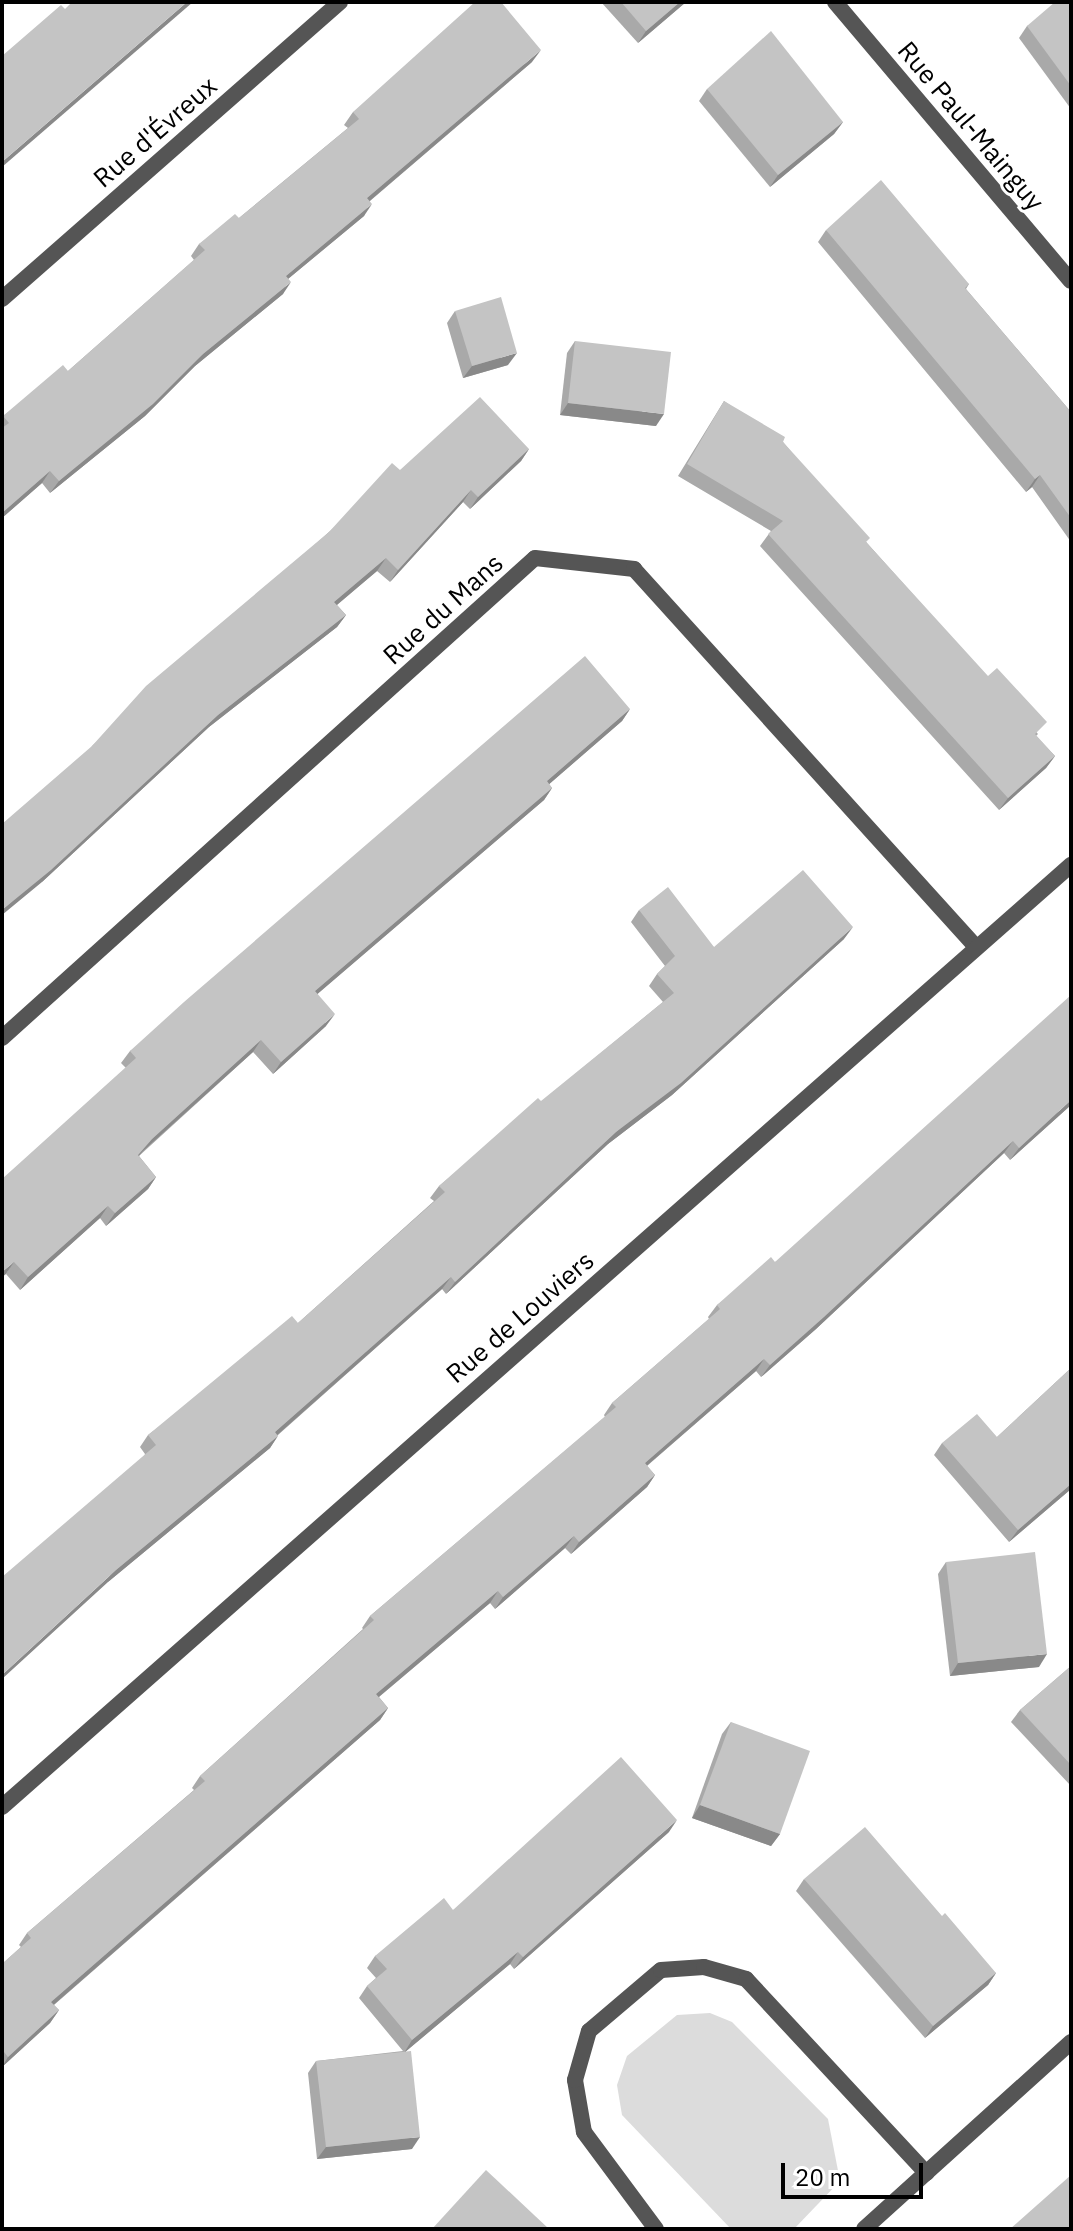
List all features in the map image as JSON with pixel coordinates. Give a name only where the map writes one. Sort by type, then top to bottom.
[{"type":"street","name":"Rue d'Évreux","points":[[2,299],[340,2]]},
{"type":"street","name":"Rue Paul-Mainguy","points":[[835,2],[1071,281]]},
{"type":"street","name":"Rue du Mans","points":[[2,1038],[535,558],[634,569],[976,947]]},
{"type":"street","name":"Rue de Louviers","points":[[2,1807],[1071,865]]},
{"type":"street","points":[[656,2229],[584,2132],[575,2080],[589,2031],[661,1970],[704,1967],[746,1979],[926,2173]]},
{"type":"street","points":[[864,2229],[1071,2042]]},
{"type":"shaded area","points":[[710,2013],[732,2022],[828,2119],[840,2181],[794,2229],[731,2229],[622,2115],[617,2085],[627,2056],[677,2015]]},
{"type":"building","points":[[72,2],[187,2],[2,162],[2,56],[61,5],[65,9]]},
{"type":"building","points":[[475,2],[501,2],[541,50],[367,198],[372,204],[286,276],[291,282],[203,354],[153,404],[59,481],[50,471],[2,513],[2,428],[9,423],[3,416],[63,365],[68,371],[205,250],[199,244],[235,214],[239,218],[359,119],[353,112]]},
{"type":"building","points":[[621,2],[680,2],[646,31]]},
{"type":"building","points":[[1055,2],[1071,2],[1071,86],[1027,26]]},
{"type":"building","points":[[771,31],[843,122],[778,175],[707,89]]},
{"type":"building","points":[[881,180],[969,284],[965,288],[1071,412],[1071,518],[1040,475],[1035,479],[826,230]]},
{"type":"building","points":[[501,297],[517,353],[472,366],[455,311]]},
{"type":"building","points":[[575,341],[671,352],[664,414],[568,403]]},
{"type":"building","points":[[480,397],[529,449],[478,497],[471,490],[398,570],[386,558],[334,602],[346,615],[218,715],[51,870],[2,910],[2,824],[92,746],[146,686],[329,532],[392,463],[400,470]]},
{"type":"building","points":[[724,401],[785,437],[783,442],[870,538],[866,542],[988,676],[997,668],[1047,722],[1035,734],[1055,756],[1008,798],[768,534],[783,521],[687,464]]},
{"type":"building","points":[[585,656],[630,709],[547,781],[552,788],[315,991],[335,1014],[281,1062],[261,1040],[152,1139],[138,1155],[156,1177],[115,1213],[108,1206],[28,1277],[14,1262],[2,1272],[2,1179],[136,1058],[130,1051],[184,1002]]},
{"type":"building","points":[[803,870],[853,927],[681,1083],[616,1132],[455,1282],[451,1277],[275,1432],[278,1436],[116,1570],[2,1675],[2,1577],[156,1445],[148,1435],[292,1316],[298,1323],[445,1192],[439,1186],[538,1098],[541,1101],[674,993],[657,974],[675,956],[639,910],[668,887],[714,947]]},
{"type":"building","points":[[1071,995],[1071,1100],[1019,1148],[1013,1141],[770,1365],[764,1359],[645,1463],[655,1475],[579,1542],[574,1536],[503,1597],[498,1591],[376,1694],[388,1708],[51,2002],[59,2010],[8,2057],[4,2052],[2,2054],[2,1964],[31,1938],[27,1933],[205,1781],[200,1776],[374,1620],[370,1616],[616,1407],[612,1403],[720,1309],[717,1305],[771,1257],[775,1262]]},
{"type":"building","points":[[1071,1368],[1071,1484],[1018,1530],[942,1443],[977,1414],[997,1437]]},
{"type":"building","points":[[1035,1552],[1047,1654],[958,1663],[946,1562]]},
{"type":"building","points":[[1071,1666],[1071,1765],[1020,1710]]},
{"type":"building","points":[[731,1722],[810,1751],[780,1834],[700,1805]]},
{"type":"building","points":[[621,1757],[677,1820],[523,1957],[518,1952],[412,2040],[367,1986],[387,1969],[375,1956],[444,1898],[453,1910]]},
{"type":"building","points":[[865,1827],[996,1973],[933,2026],[804,1879]]},
{"type":"building","points":[[411,2051],[420,2137],[326,2147],[316,2061]]},
{"type":"building","points":[[486,2170],[549,2229],[432,2229]]},
{"type":"building","points":[[1071,2175],[1071,2229],[1010,2229]]}]
